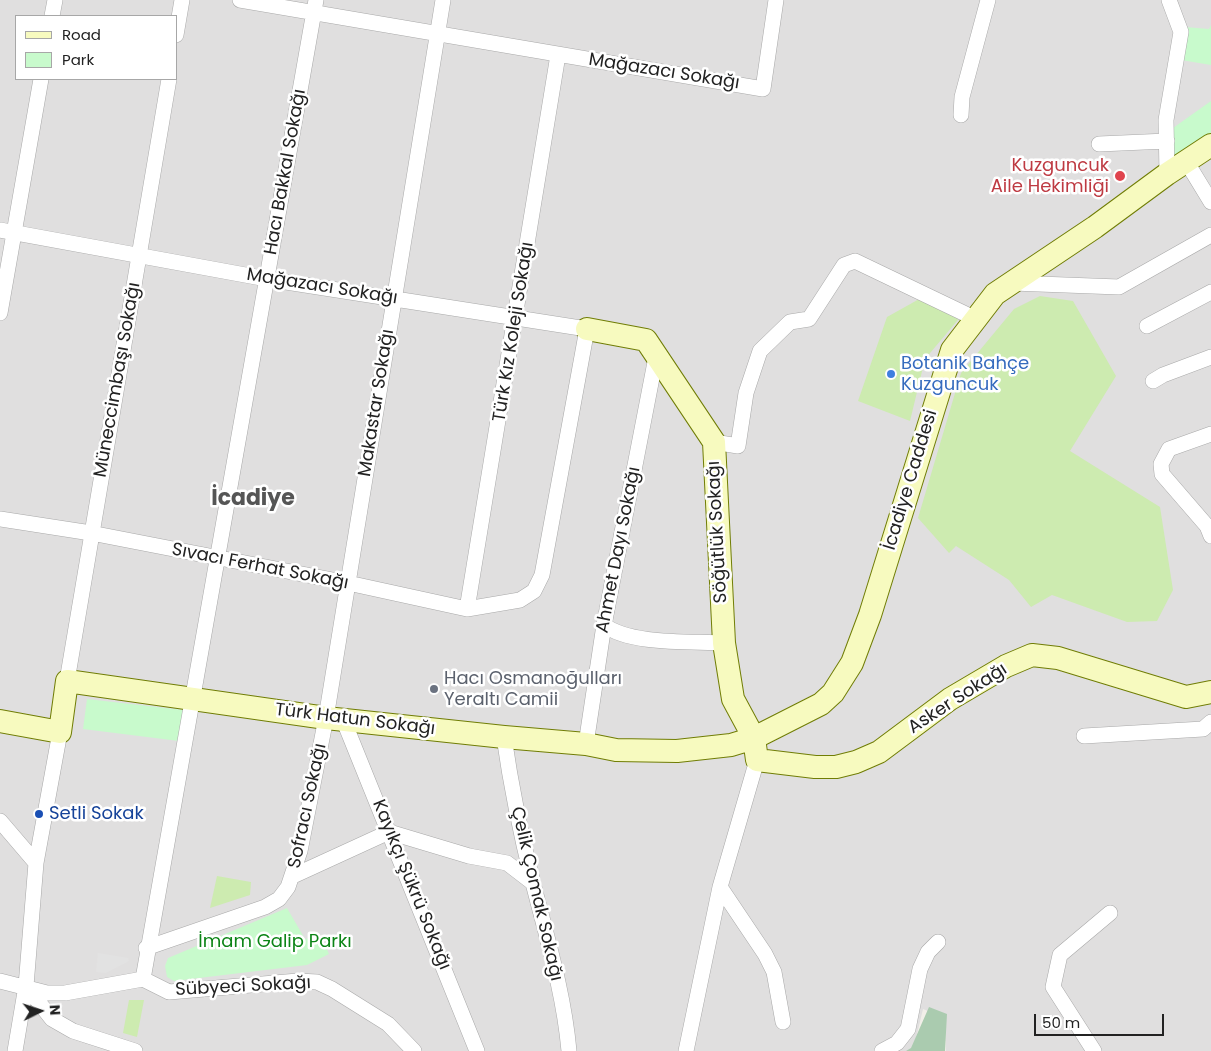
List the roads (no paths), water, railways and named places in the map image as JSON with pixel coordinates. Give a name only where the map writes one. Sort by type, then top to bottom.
[{"type":"street","points":[[52,15],[55,0]]},
{"type":"street","points":[[178,23],[182,0]]},
{"type":"street","name":"Mağazacı Sokağı","points":[[240,0],[315,6],[438,34],[763,89],[776,0]]},
{"type":"street","name":"Makastar Sokağı","points":[[334,719],[348,583],[443,0]]},
{"type":"street","points":[[961,115],[962,97],[988,0]]},
{"type":"street","points":[[1167,174],[1166,120],[1181,32],[1169,0]]},
{"type":"street","name":"Hacı Bakkal Sokağı","points":[[146,948],[315,6]]},
{"type":"street","name":"Türk Kız Koleji Sokağı","points":[[468,609],[517,318],[558,55]]},
{"type":"street","points":[[0,313],[7,232],[41,80]]},
{"type":"street","name":"Müneccimbaşı Sokağı","points":[[67,681],[91,534],[141,255],[169,80]]},
{"type":"street","points":[[1099,144],[1167,141]]},
{"type":"street","name":"İcadiye Caddesi","points":[[755,749],[821,704],[833,693],[852,663],[870,615],[952,350],[995,294],[1095,227],[1167,174],[1211,145]]},
{"type":"street","points":[[1186,161],[1211,202]]},
{"type":"street","name":"Mağazacı Sokağı","points":[[7,232],[267,279],[587,329],[651,348]]},
{"type":"street","points":[[1012,283],[1119,287],[1211,235]]},
{"type":"street","points":[[714,442],[738,446],[746,394],[760,351],[790,322],[809,319],[848,262],[855,261],[976,319]]},
{"type":"street","points":[[1147,326],[1211,292]]},
{"type":"street","name":"Sıvacı Ferhat Sokağı","points":[[0,520],[91,534],[348,583],[468,609],[520,600],[534,591],[542,575],[587,329]]},
{"type":"street","name":"Söğütlük Sokağı","points":[[651,348],[714,442],[724,643],[732,699],[755,749]]},
{"type":"street","name":"Ahmet Dayı Sokağı","points":[[586,744],[604,625],[651,348]]},
{"type":"street","points":[[1152,382],[1163,375],[1211,356]]},
{"type":"street","points":[[1211,434],[1168,449],[1161,464],[1162,474],[1207,526],[1211,536]]},
{"type":"street","points":[[604,625],[614,633],[644,638],[724,643]]},
{"type":"street","name":"Asker Sokağı","points":[[755,749],[816,767],[836,767],[856,762],[879,752],[950,699],[1006,666],[1032,655],[1058,658],[1186,697],[1211,692]]},
{"type":"street","points":[[15,1051],[26,986],[36,862],[60,732],[67,681]]},
{"type":"street","name":"Türk Hatun Sokağı","points":[[67,681],[334,719],[504,738],[586,744],[616,750],[677,751],[731,745],[755,749]]},
{"type":"street","name":"Kayıkçı Şükrü Sokağı","points":[[334,719],[389,832],[477,1051]]},
{"type":"street","name":"Sofracı Sokağı","points":[[146,948],[265,907],[279,899],[293,876],[334,719]]},
{"type":"street","points":[[0,721],[60,732]]},
{"type":"street","points":[[1084,736],[1203,729],[1211,722]]},
{"type":"street","name":"Çelik Çomak Sokağı","points":[[504,738],[511,785],[533,883],[549,940],[569,1051]]},
{"type":"street","points":[[686,1051],[720,887],[755,749]]},
{"type":"street","points":[[0,821],[36,862]]},
{"type":"street","points":[[293,876],[389,832],[470,856],[508,863],[533,883]]},
{"type":"street","points":[[720,887],[765,954],[774,972],[783,1022]]},
{"type":"street","points":[[1094,1051],[1053,986],[1060,955],[1110,913]]},
{"type":"street","points":[[882,1051],[897,1043],[908,1029],[920,969],[928,952],[938,942]]},
{"type":"street","points":[[0,981],[48,993],[65,993],[142,979],[146,948]]},
{"type":"street","name":"Sübyeci Sokağı","points":[[142,979],[169,992],[298,981],[317,982],[388,1024],[414,1051]]},
{"type":"street","points":[[26,986],[52,1019],[73,1031],[135,1051]]},
{"type":"place","name":"Kuzguncuk Aile Hekimliği","points":[[1120,176]]},
{"type":"place","name":"Botanik Bahçe Kuzguncuk","points":[[891,374]]},
{"type":"place","name":"Hacı Osmanoğulları Yeraltı Camii","points":[[434,689]]},
{"type":"place","name":"Setli Sokak","points":[[39,814]]},
{"type":"district","name":"İcadiye","points":[[253,499]]},
{"type":"park label","name":"İmam Galip Parkı","points":[[275,942]]}]
